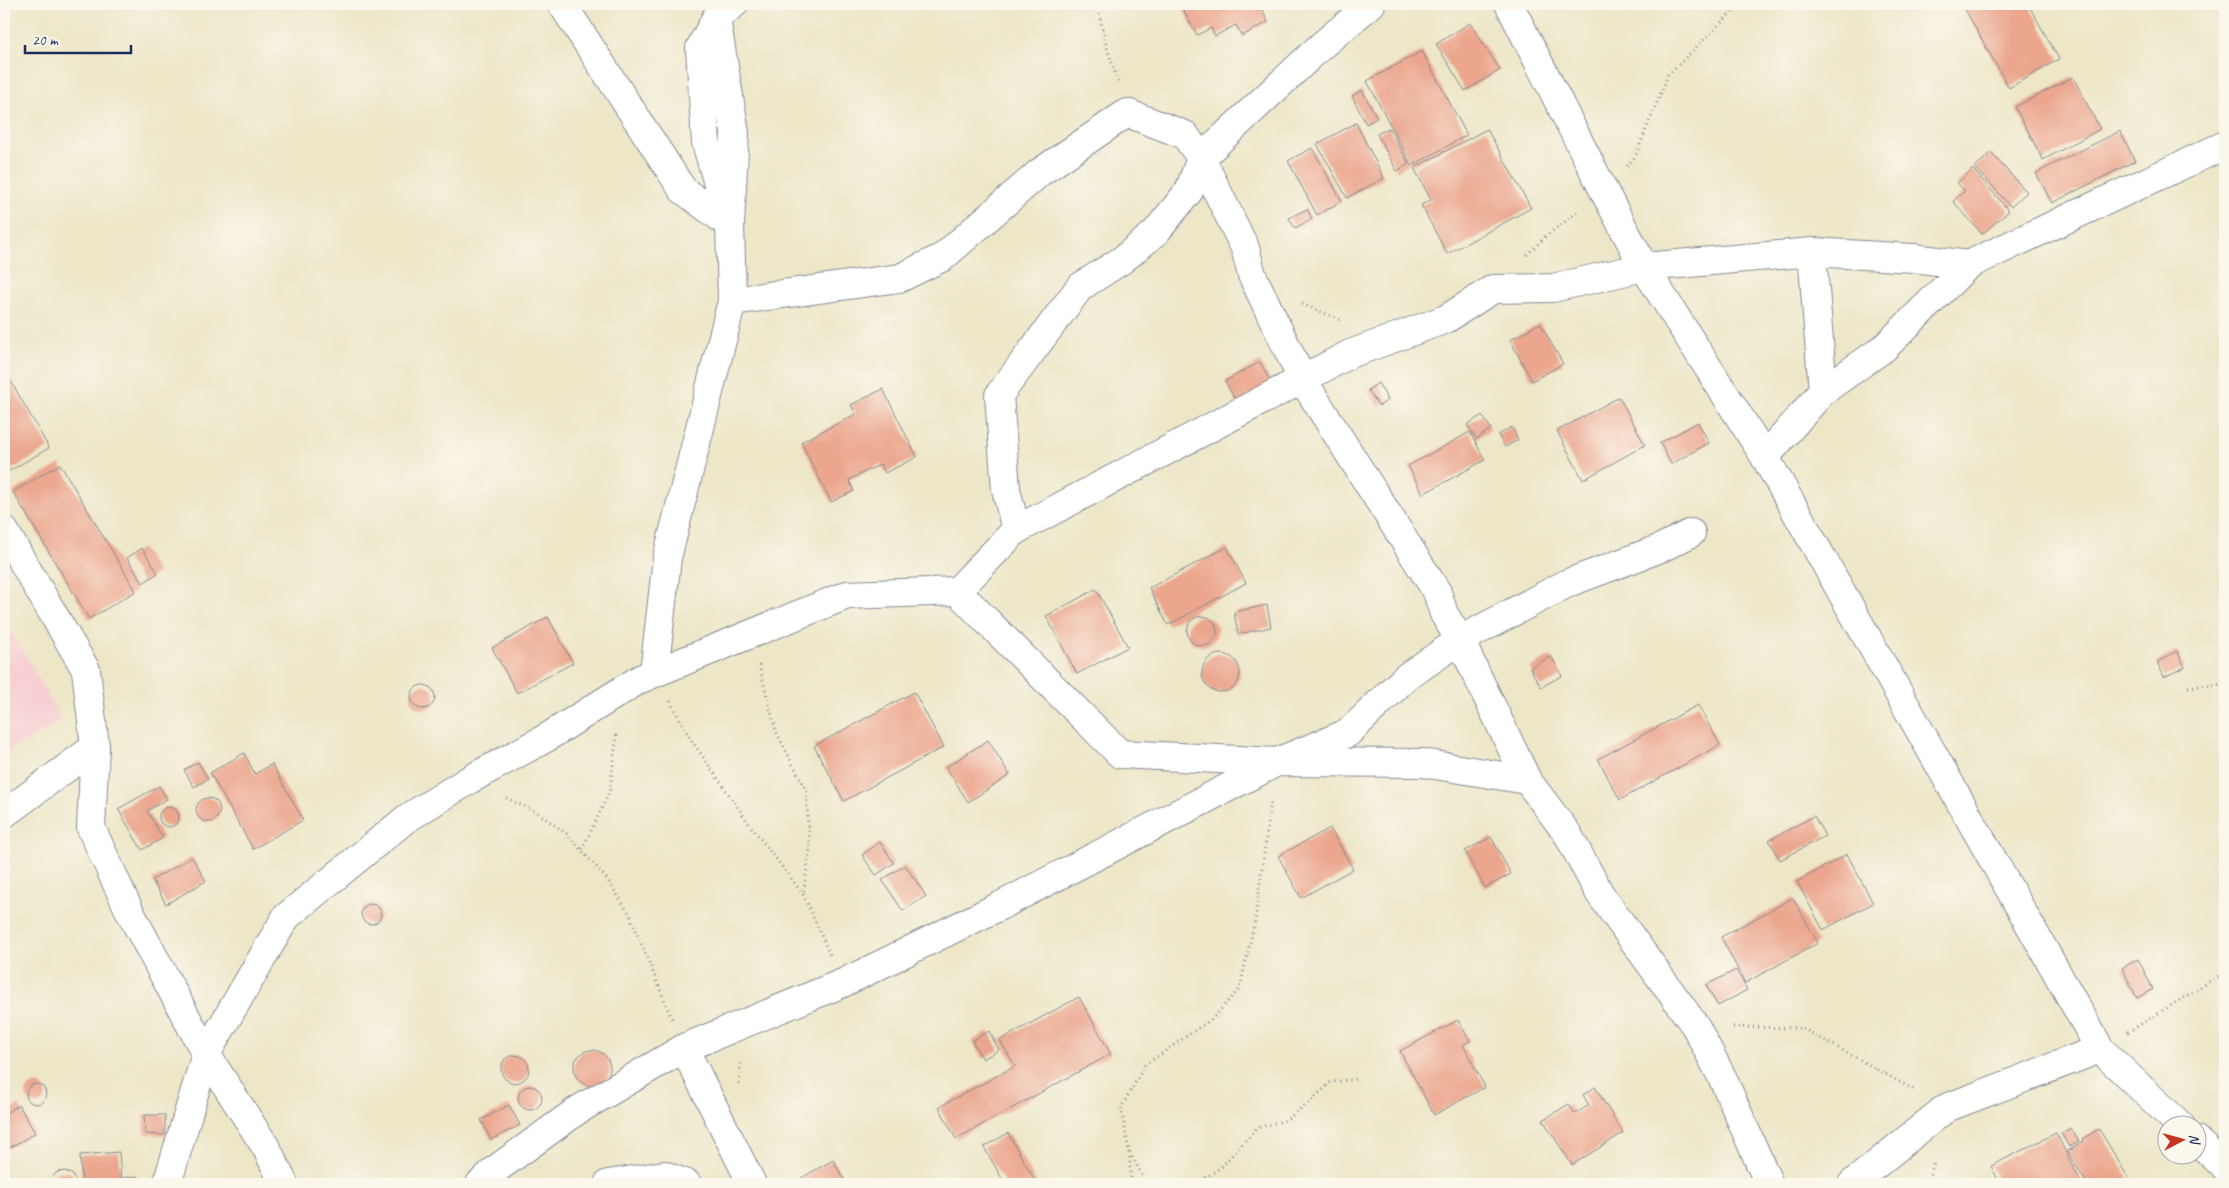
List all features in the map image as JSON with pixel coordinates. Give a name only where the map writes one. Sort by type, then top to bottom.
[{"type":"street","points":[[562,4],[683,190],[730,225]]},
{"type":"street","points":[[1016,530],[1006,489],[999,395],[1080,287],[1122,260],[1155,233],[1189,191],[1201,158],[1321,46],[1372,4]]},
{"type":"street","points":[[1509,4],[1604,193],[1644,267],[1765,457],[2100,1049],[2171,1116]]},
{"type":"street","points":[[654,673],[667,558],[732,300],[730,225],[735,133],[725,11]]},
{"type":"street","points":[[732,300],[900,278],[943,257],[1040,173],[1127,114],[1185,135],[1201,158],[1245,248],[1252,275],[1302,379],[1437,592],[1444,614],[1460,640],[1527,780],[1567,833],[1600,894],[1696,1027],[1723,1079],[1769,1184]]},
{"type":"street","points":[[1765,457],[1823,391],[1884,348],[1968,265],[2225,145]]},
{"type":"street","points":[[1812,252],[1823,391]]},
{"type":"street","points":[[167,1184],[206,1054],[286,916],[406,820],[469,780],[546,738],[622,690],[654,673],[847,594],[957,590],[1016,530],[1350,354],[1446,319],[1493,289],[1553,288],[1644,267],[1812,252],[1914,258],[1968,265]]},
{"type":"street","points":[[4,530],[86,670],[95,747],[91,828],[130,912],[206,1054],[267,1149],[284,1184]]},
{"type":"street","points":[[480,1184],[495,1170],[578,1110],[684,1048],[842,982],[1000,906],[1277,762],[1348,733],[1405,678],[1460,640],[1568,583],[1662,548],[1691,533]]},
{"type":"street","points":[[957,590],[1120,754],[1277,762],[1423,763],[1527,780]]},
{"type":"street","points":[[4,814],[95,747]]},
{"type":"street","points":[[684,1048],[752,1184]]},
{"type":"street","points":[[1852,1184],[1946,1108],[2100,1049]]},
{"type":"street","points":[[2206,1149],[2225,1167]]},
{"type":"street","points":[[608,1184],[664,1175],[688,1184]]},
{"type":"path","points":[[1097,4],[1105,41],[1127,114]]},
{"type":"path","points":[[1252,275],[1302,304],[1349,322]]},
{"type":"path","points":[[751,634],[776,731],[806,790],[810,850],[803,894]]},
{"type":"path","points":[[654,673],[690,738],[750,825],[803,894],[842,982]]},
{"type":"path","points":[[2188,687],[2225,684]]},
{"type":"path","points":[[582,849],[610,790],[622,690]]},
{"type":"path","points":[[1131,1184],[1129,1151],[1120,1108],[1144,1065],[1213,1018],[1240,988],[1255,920],[1277,762]]},
{"type":"path","points":[[469,780],[538,813],[567,834],[607,879],[629,913],[684,1048]]},
{"type":"path","points":[[2100,1049],[2225,972]]},
{"type":"path","points":[[1696,1027],[1802,1028],[1946,1108]]},
{"type":"path","points":[[1197,1184],[1222,1166],[1258,1128],[1286,1120],[1331,1082],[1357,1079]]},
{"type":"path","points":[[1129,1151],[1147,1184]]},
{"type":"shaded area","points":[[4,618],[62,720],[4,754]]},
{"type":"building","points":[[1180,4],[1271,5],[1262,10],[1268,22],[1242,36],[1236,25],[1215,36],[1211,28],[1197,35]]},
{"type":"building","points":[[1962,4],[2028,4],[2059,59],[2009,88]]},
{"type":"building","points":[[1470,23],[1500,70],[1465,91],[1436,44]]},
{"type":"building","points":[[1422,51],[1467,135],[1412,166],[1367,81]]},
{"type":"building","points":[[2073,77],[2100,129],[2043,160],[2015,107]]},
{"type":"building","points":[[1362,90],[1377,118],[1366,124],[1352,96]]},
{"type":"building","points":[[1356,123],[1384,178],[1347,198],[1317,144]]},
{"type":"building","points":[[1389,128],[1409,164],[1397,171],[1377,134]]},
{"type":"building","points":[[1487,129],[1531,208],[1447,254],[1421,205],[1431,200],[1414,168]]},
{"type":"building","points":[[2120,131],[2135,161],[2052,203],[2036,173]]},
{"type":"building","points":[[1312,148],[1342,201],[1317,215],[1288,161]]},
{"type":"building","points":[[1991,153],[2027,192],[2011,207],[1975,167]]},
{"type":"building","points":[[1973,169],[2009,211],[1982,234],[1953,201],[1965,191],[1957,183]]},
{"type":"building","points":[[1307,209],[1312,219],[1295,228],[1289,218]]},
{"type":"building","points":[[1540,323],[1563,364],[1532,381],[1510,340]]},
{"type":"building","points":[[1260,362],[1274,388],[1239,407],[1225,381]]},
{"type":"building","points":[[4,369],[49,448],[4,474]]},
{"type":"building","points":[[1378,383],[1388,400],[1379,406],[1368,390]]},
{"type":"building","points":[[883,389],[917,457],[885,473],[881,464],[849,480],[854,491],[831,502],[801,442],[856,414],[851,405]]},
{"type":"building","points":[[1619,397],[1645,445],[1583,480],[1557,431]]},
{"type":"building","points":[[1482,415],[1491,429],[1477,439],[1467,425]]},
{"type":"building","points":[[1698,422],[1709,443],[1671,464],[1660,443]]},
{"type":"building","points":[[1512,427],[1518,440],[1505,447],[1498,435]]},
{"type":"building","points":[[1470,432],[1485,460],[1423,494],[1408,466]]},
{"type":"building","points":[[60,464],[136,591],[89,619],[13,492]]},
{"type":"building","points":[[1227,547],[1246,583],[1168,625],[1149,588]]},
{"type":"building","points":[[142,548],[158,573],[143,583],[127,558]]},
{"type":"building","points":[[1096,589],[1128,647],[1077,674],[1046,616]]},
{"type":"building","points":[[1267,605],[1271,627],[1238,634],[1234,612]]},
{"type":"building","points":[[1202,616],[1212,621],[1217,631],[1212,641],[1202,646],[1192,641],[1187,631],[1192,621]]},
{"type":"building","points":[[548,617],[573,663],[517,693],[492,648]]},
{"type":"building","points":[[2177,651],[2185,667],[2164,677],[2157,662]]},
{"type":"building","points":[[1221,654],[1235,659],[1240,673],[1235,687],[1221,692],[1207,687],[1202,673],[1207,659]]},
{"type":"building","points":[[1551,656],[1562,676],[1541,687],[1530,668]]},
{"type":"building","points":[[423,685],[431,689],[435,697],[431,705],[423,709],[415,705],[411,697],[415,689]]},
{"type":"building","points":[[914,692],[944,747],[844,801],[814,746]]},
{"type":"building","points":[[1698,705],[1720,745],[1620,800],[1598,759]]},
{"type":"building","points":[[988,740],[1010,775],[968,802],[946,767]]},
{"type":"building","points":[[244,753],[255,774],[272,764],[303,820],[253,849],[210,773]]},
{"type":"building","points":[[198,762],[208,779],[194,787],[184,770]]},
{"type":"building","points":[[159,786],[167,799],[147,811],[163,838],[142,850],[118,809]]},
{"type":"building","points":[[208,798],[217,801],[220,810],[217,819],[208,822],[199,819],[196,810],[199,801]]},
{"type":"building","points":[[169,807],[176,810],[179,817],[176,824],[169,827],[162,824],[159,817],[162,810]]},
{"type":"building","points":[[1814,816],[1825,836],[1780,860],[1769,840]]},
{"type":"building","points":[[1330,828],[1353,869],[1301,898],[1278,856]]},
{"type":"building","points":[[1491,837],[1511,874],[1485,888],[1465,851]]},
{"type":"building","points":[[880,842],[894,863],[876,875],[862,855]]},
{"type":"building","points":[[1847,854],[1873,903],[1823,930],[1797,882]]},
{"type":"building","points":[[192,857],[206,881],[166,904],[152,880]]},
{"type":"building","points":[[905,865],[926,896],[903,911],[882,880]]},
{"type":"building","points":[[1793,898],[1818,943],[1745,983],[1721,937]]},
{"type":"building","points":[[371,904],[378,907],[381,914],[378,921],[371,924],[364,921],[361,914],[364,907]]},
{"type":"building","points":[[2138,959],[2153,989],[2137,998],[2122,968]]},
{"type":"building","points":[[1736,970],[1747,990],[1718,1006],[1706,985]]},
{"type":"building","points":[[1079,997],[1111,1054],[956,1139],[939,1107],[1015,1066],[1000,1040]]},
{"type":"building","points":[[1458,1020],[1470,1041],[1463,1045],[1485,1087],[1434,1115],[1400,1051]]},
{"type":"building","points":[[989,1031],[999,1050],[983,1059],[972,1041]]},
{"type":"building","points":[[592,1050],[599,1051],[605,1055],[609,1061],[609,1075],[605,1081],[599,1085],[592,1086],[585,1085],[579,1081],[575,1075],[574,1068],[575,1061],[579,1055],[585,1051]]},
{"type":"building","points":[[515,1055],[525,1059],[529,1069],[525,1079],[515,1083],[505,1079],[501,1069],[505,1059]]},
{"type":"building","points":[[36,1084],[43,1087],[46,1094],[43,1101],[36,1104],[29,1101],[26,1094],[29,1087]]},
{"type":"building","points":[[530,1086],[539,1089],[542,1098],[539,1107],[530,1110],[521,1107],[518,1098],[521,1089]]},
{"type":"building","points":[[1595,1087],[1623,1133],[1572,1165],[1543,1120],[1569,1104],[1575,1114],[1589,1105],[1583,1095]]},
{"type":"building","points":[[19,1105],[35,1133],[4,1151],[4,1114]]},
{"type":"building","points":[[509,1105],[520,1125],[491,1140],[481,1120]]},
{"type":"building","points":[[144,1115],[165,1115],[165,1135],[145,1134]]},
{"type":"building","points":[[2071,1128],[2079,1142],[2069,1147],[2061,1133]]},
{"type":"building","points":[[2099,1129],[2131,1182],[2128,1184],[2087,1184],[2067,1151]]},
{"type":"building","points":[[1008,1133],[1037,1184],[1005,1184],[984,1147]]},
{"type":"building","points":[[2056,1133],[2082,1184],[2000,1184],[1991,1166]]},
{"type":"building","points":[[119,1152],[121,1178],[138,1176],[139,1184],[82,1184],[80,1155]]},
{"type":"building","points":[[833,1160],[847,1184],[798,1184],[796,1181]]},
{"type":"building","points":[[65,1171],[73,1175],[77,1184],[50,1184],[51,1179],[57,1172]]}]
